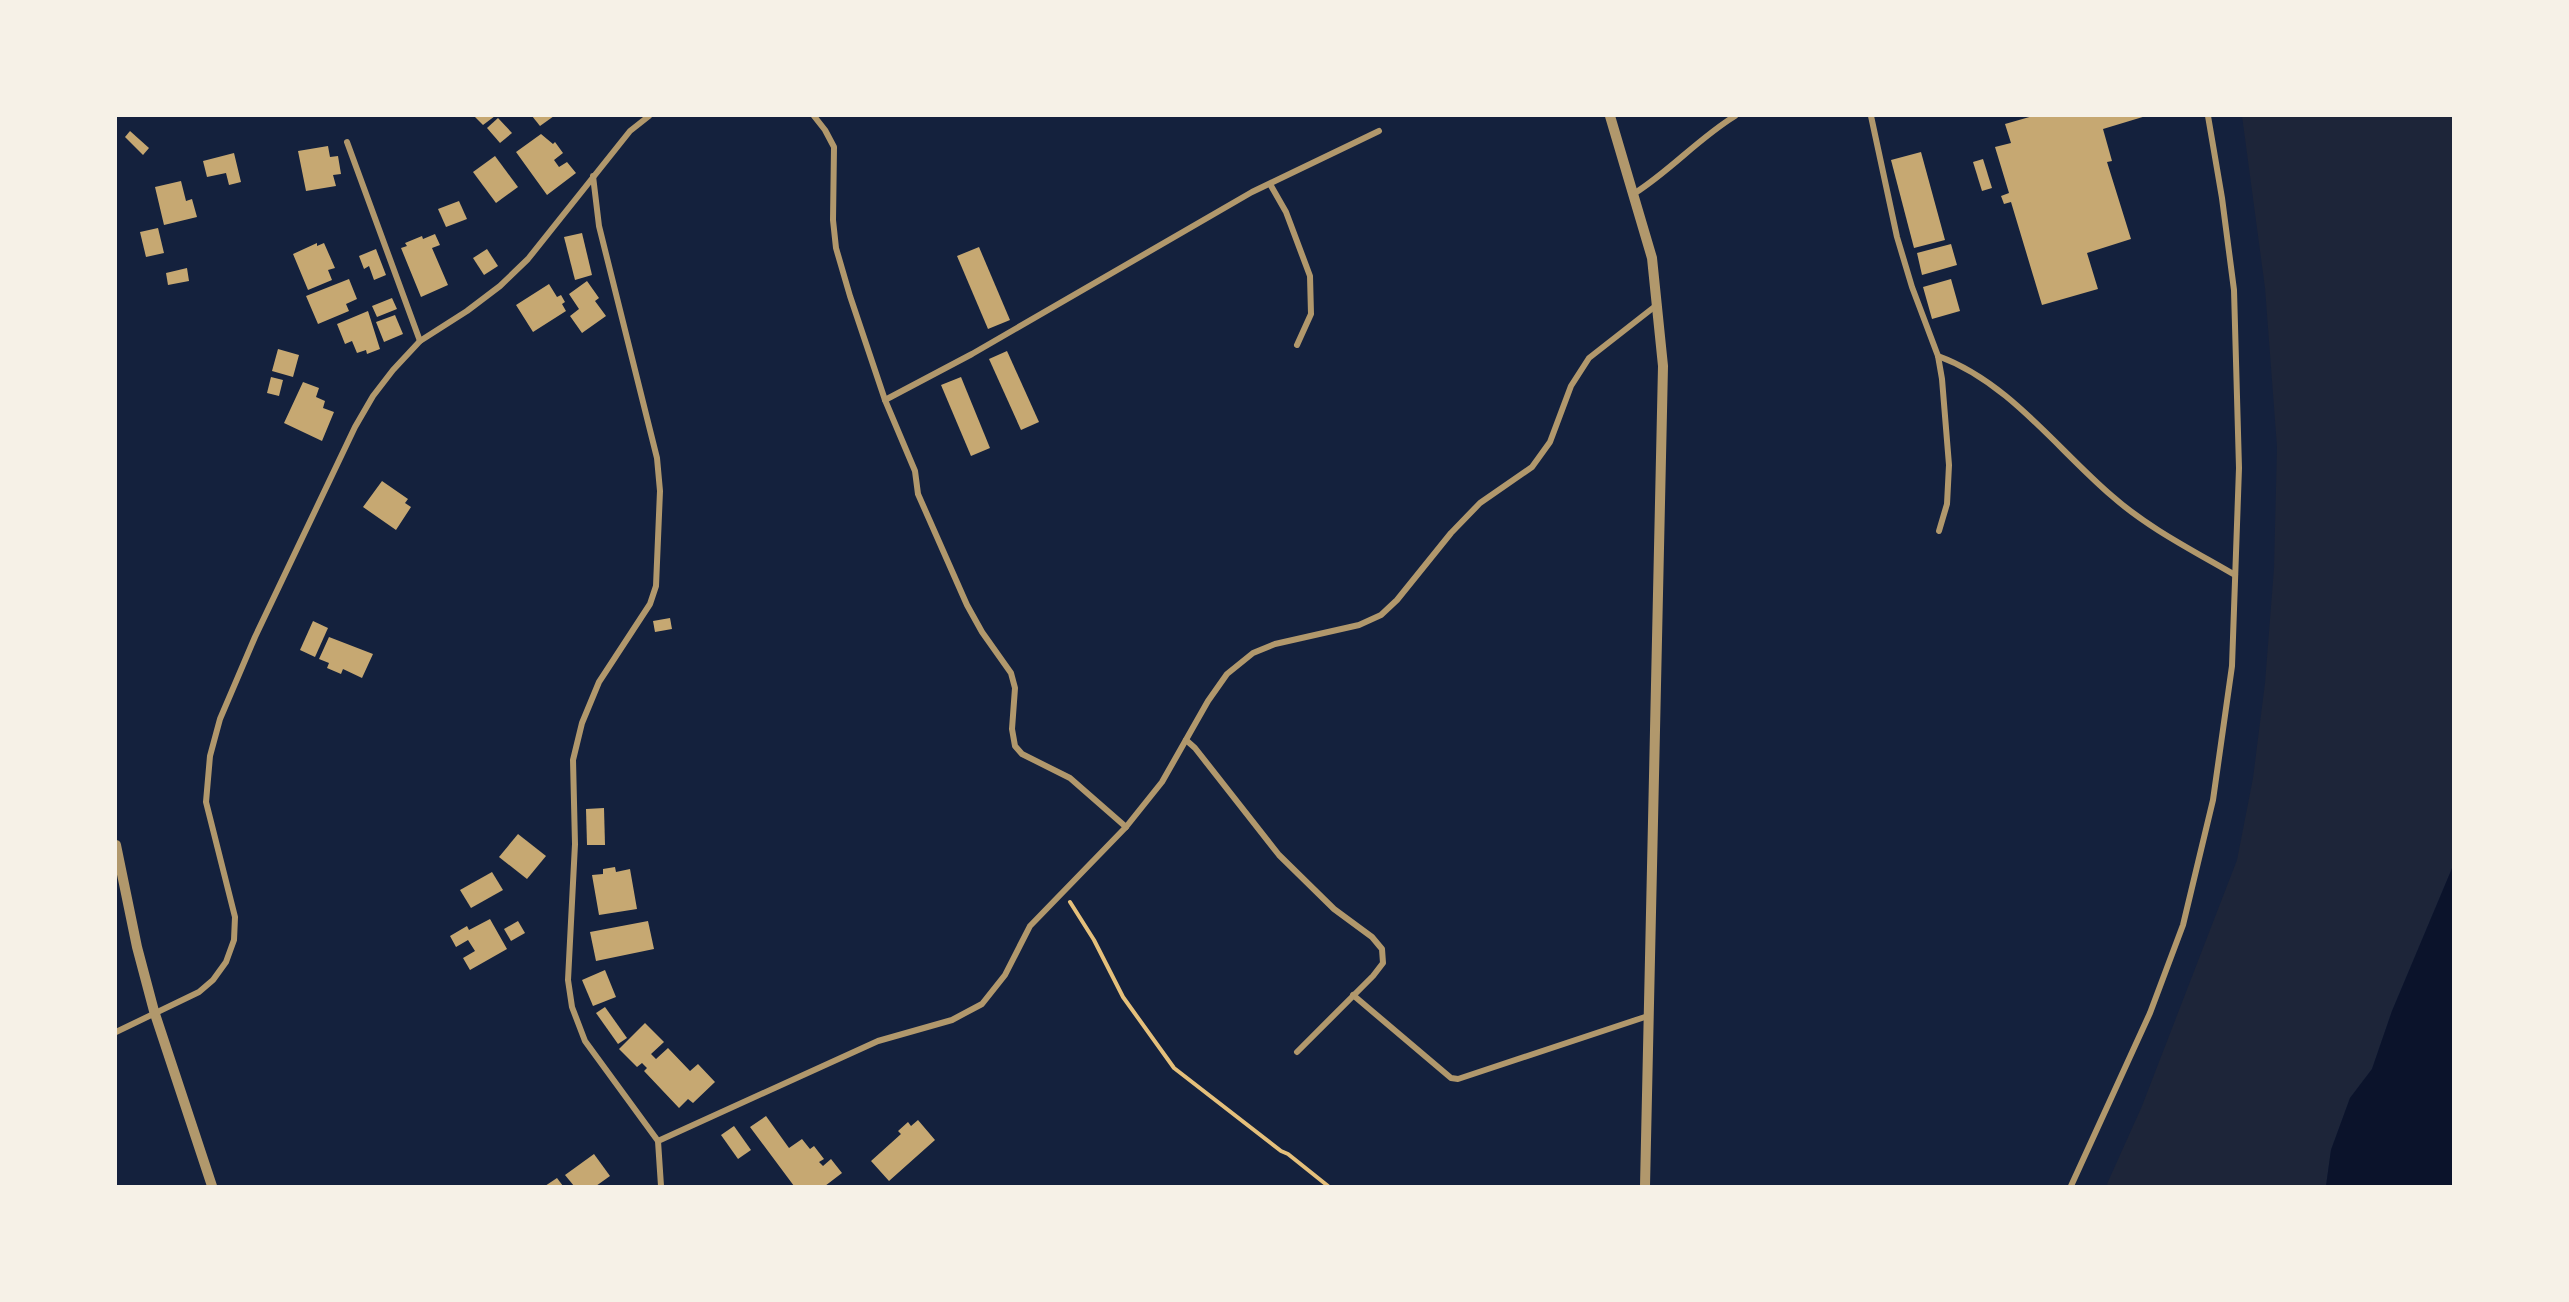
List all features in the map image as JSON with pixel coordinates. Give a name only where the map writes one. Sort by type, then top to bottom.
[{"type":"street","points":[[116,1032],[154,1011],[199,992],[213,980],[226,962],[234,940],[234,917],[206,801],[210,756],[220,719],[255,637],[355,427],[373,396],[420,341],[467,311],[528,259],[630,131],[648,116]]},
{"type":"street","points":[[814,116],[834,147],[833,220],[836,248],[850,296],[885,400],[915,471],[918,494],[967,605],[982,632],[1011,673],[1015,688],[1012,729],[1015,746],[1022,754],[1070,778],[1126,826]]},
{"type":"street","points":[[1610,116],[1635,193],[1652,258],[1663,366],[1645,1186]]},
{"type":"street","points":[[1635,193],[1660,177],[1711,130],[1735,116]]},
{"type":"street","points":[[1870,116],[1897,237],[1912,287],[1938,356],[1949,465],[1947,504],[1939,531]]},
{"type":"street","points":[[2071,1186],[2150,1013],[2182,925],[2213,800],[2232,666],[2239,468],[2234,290],[2208,116]]},
{"type":"street","points":[[885,400],[972,354],[1270,184],[1379,130]]},
{"type":"street","points":[[348,142],[420,341]]},
{"type":"street","points":[[593,176],[600,226],[657,458],[660,501],[656,586],[650,604],[599,682],[582,723],[573,760],[575,844],[568,980],[572,1007],[585,1041],[658,1141],[661,1186]]},
{"type":"street","points":[[1270,184],[1295,232],[1310,276],[1311,314],[1297,345]]},
{"type":"street","points":[[658,1141],[878,1041],[952,1020],[982,1004],[1005,975],[1030,926],[1126,826],[1162,782],[1227,674],[1253,654],[1275,644],[1359,625],[1381,615],[1397,600],[1451,533],[1480,503],[1532,467],[1550,442],[1571,386],[1589,358],[1658,304]]},
{"type":"street","points":[[1938,356],[1963,365],[1992,385],[2114,498],[2162,532],[2235,575]]},
{"type":"street","points":[[1186,740],[1195,748],[1279,855],[1334,909],[1372,937],[1382,949],[1383,963],[1297,1052]]},
{"type":"street","points":[[116,845],[137,947],[154,1011],[212,1186]]},
{"type":"street","points":[[1353,995],[1452,1078],[1458,1078],[1648,1016]]},
{"type":"path","points":[[1063,891],[1094,940],[1123,997],[1174,1068],[1328,1186]]},
{"type":"shaded area","points":[[2242,116],[2453,116],[2453,866],[2392,1011],[2372,1069],[2350,1098],[2331,1150],[2326,1186],[2108,1186],[2142,1106],[2237,860],[2253,778],[2265,683],[2274,568],[2277,447],[2265,288]]},
{"type":"shaded area","points":[[2453,866],[2453,1186],[2326,1186],[2331,1150],[2350,1098],[2372,1069],[2392,1011]]},
{"type":"building","points":[[474,116],[495,116],[483,125]]},
{"type":"building","points":[[532,116],[554,116],[540,126]]},
{"type":"building","points":[[2033,116],[2146,116],[2103,129],[2112,161],[2107,162],[2131,239],[2087,253],[2098,289],[2042,305],[2011,202],[2004,204],[2001,196],[2009,193],[1995,147],[2011,143],[2005,124]]},
{"type":"building","points":[[498,118],[512,133],[500,143],[487,128]]},
{"type":"building","points":[[130,131],[149,148],[143,155],[125,137]]},
{"type":"building","points":[[541,134],[553,144],[555,142],[563,153],[554,160],[559,167],[567,162],[576,173],[547,195],[516,152]]},
{"type":"building","points":[[328,146],[330,157],[338,156],[341,174],[333,175],[336,186],[306,191],[298,151]]},
{"type":"building","points":[[1921,152],[1945,240],[1914,248],[1891,160]]},
{"type":"building","points":[[234,153],[241,182],[229,185],[226,173],[207,177],[203,161]]},
{"type":"building","points":[[495,156],[518,187],[496,203],[473,172]]},
{"type":"building","points":[[1983,159],[1992,188],[1982,191],[1973,162]]},
{"type":"building","points":[[181,181],[186,201],[192,199],[197,217],[164,225],[155,187]]},
{"type":"building","points":[[459,201],[467,219],[446,227],[438,209]]},
{"type":"building","points":[[158,228],[164,253],[146,257],[140,232]]},
{"type":"building","points":[[582,233],[592,275],[575,280],[564,237]]},
{"type":"building","points":[[435,234],[440,245],[432,248],[448,285],[421,297],[401,248],[407,246],[405,243],[422,236],[423,239]]},
{"type":"building","points":[[317,243],[317,246],[324,243],[335,268],[328,270],[332,280],[308,290],[293,254]]},
{"type":"building","points":[[1951,244],[1957,265],[1922,275],[1917,253]]},
{"type":"building","points":[[979,247],[1010,320],[988,329],[957,256]]},
{"type":"building","points":[[376,249],[386,275],[374,280],[369,266],[364,269],[359,256]]},
{"type":"building","points":[[487,249],[498,266],[484,275],[473,258]]},
{"type":"building","points":[[187,268],[189,281],[168,285],[166,273]]},
{"type":"building","points":[[349,279],[357,299],[346,304],[349,311],[318,324],[306,296]]},
{"type":"building","points":[[1951,279],[1960,311],[1932,319],[1923,287]]},
{"type":"building","points":[[587,281],[599,298],[595,301],[606,316],[582,333],[570,316],[579,309],[569,294]]},
{"type":"building","points":[[549,284],[557,297],[561,295],[566,311],[533,332],[516,305]]},
{"type":"building","points":[[392,298],[397,309],[377,317],[372,306]]},
{"type":"building","points":[[368,311],[380,349],[367,354],[366,350],[357,353],[352,341],[345,344],[337,324]]},
{"type":"building","points":[[395,315],[403,334],[384,342],[376,322]]},
{"type":"building","points":[[278,349],[299,355],[293,377],[272,371]]},
{"type":"building","points":[[1007,351],[1039,422],[1021,430],[989,359]]},
{"type":"building","points":[[271,377],[283,380],[279,396],[267,393]]},
{"type":"building","points":[[961,377],[990,448],[971,456],[941,385]]},
{"type":"building","points":[[303,382],[319,388],[316,397],[325,401],[323,408],[334,412],[322,441],[284,423]]},
{"type":"building","points":[[382,481],[408,499],[405,503],[411,507],[396,530],[363,507]]},
{"type":"building","points":[[670,618],[672,629],[655,632],[653,621]]},
{"type":"building","points":[[313,621],[328,628],[315,657],[300,650]]},
{"type":"building","points":[[329,637],[373,654],[362,678],[343,669],[341,674],[327,668],[329,663],[319,659]]},
{"type":"building","points":[[604,808],[605,845],[587,845],[586,809]]},
{"type":"building","points":[[518,834],[546,856],[527,879],[499,857]]},
{"type":"building","points":[[615,867],[616,872],[630,869],[637,909],[599,915],[592,875],[603,874],[603,869]]},
{"type":"building","points":[[492,872],[503,890],[471,908],[460,890]]},
{"type":"building","points":[[490,919],[507,949],[470,970],[463,958],[475,951],[468,940],[456,947],[450,936],[467,926],[469,930]]},
{"type":"building","points":[[518,921],[525,933],[511,941],[504,929]]},
{"type":"building","points":[[648,921],[654,949],[596,961],[590,932]]},
{"type":"building","points":[[605,970],[616,997],[593,1006],[582,980]]},
{"type":"building","points":[[605,1007],[627,1038],[618,1044],[596,1013]]},
{"type":"building","points":[[645,1023],[664,1042],[651,1054],[656,1059],[668,1048],[690,1071],[698,1064],[715,1082],[693,1103],[688,1099],[679,1108],[644,1071],[647,1068],[642,1063],[637,1067],[619,1049]]},
{"type":"building","points":[[766,1116],[789,1148],[802,1139],[810,1149],[814,1146],[824,1159],[819,1162],[823,1166],[831,1159],[842,1173],[825,1186],[794,1186],[750,1127]]},
{"type":"building","points":[[918,1120],[935,1140],[889,1181],[871,1161],[901,1134],[898,1131],[908,1122],[911,1126]]},
{"type":"building","points":[[734,1126],[751,1150],[738,1159],[721,1135]]},
{"type":"building","points":[[594,1154],[610,1176],[596,1186],[574,1186],[565,1175]]},
{"type":"building","points":[[557,1178],[563,1186],[545,1186]]}]
